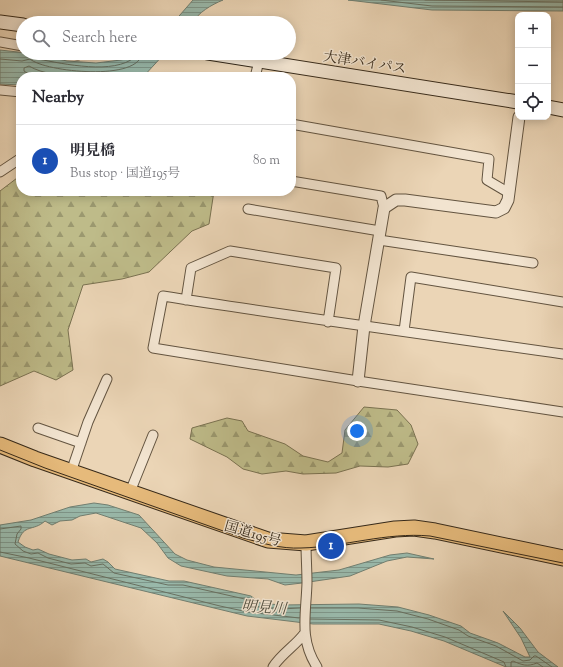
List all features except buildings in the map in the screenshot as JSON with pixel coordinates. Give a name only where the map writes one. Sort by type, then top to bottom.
[{"type":"highway","name":"国道195号","points":[[0,445],[35,460],[268,540],[306,543],[395,529],[414,528],[435,531],[563,558]]},
{"type":"main road","points":[[0,22],[16,23]]},
{"type":"main road","name":"大津バイパス","points":[[253,60],[515,102]]},
{"type":"main road","points":[[551,108],[563,110]]},
{"type":"street","points":[[0,42],[16,45]]},
{"type":"street","points":[[256,72],[259,61]]},
{"type":"street","points":[[0,90],[16,92]]},
{"type":"street","points":[[384,208],[396,200],[405,200],[496,212],[504,208],[508,200],[519,120]]},
{"type":"street","points":[[296,125],[489,159],[487,180],[509,193]]},
{"type":"street","points":[[0,172],[16,161]]},
{"type":"street","points":[[296,182],[382,196],[384,208],[364,326],[358,381]]},
{"type":"street","points":[[248,209],[533,263]]},
{"type":"street","points":[[186,300],[191,268],[230,251],[336,268],[328,322]]},
{"type":"street","points":[[404,331],[411,276],[563,302]]},
{"type":"street","points":[[563,354],[404,331],[328,322],[163,296],[153,348],[563,412]]},
{"type":"street","points":[[71,472],[88,422],[107,379]]},
{"type":"street","points":[[38,428],[81,443]]},
{"type":"street","points":[[130,492],[153,435]]},
{"type":"street","points":[[306,543],[307,570],[305,630],[311,657],[317,667]]},
{"type":"street","points":[[273,667],[280,657],[299,641],[305,630]]},
{"type":"green space","points":[[16,179],[16,196],[213,196],[209,224],[192,231],[149,272],[122,279],[83,285],[68,330],[73,370],[56,380],[34,371],[0,386],[0,191]]},
{"type":"green space","points":[[364,407],[397,410],[411,425],[418,444],[408,464],[388,467],[360,466],[336,473],[303,474],[286,471],[262,474],[243,469],[227,457],[190,439],[192,428],[227,418],[242,421],[248,431],[285,444],[303,456],[328,462],[342,453],[345,430]]},
{"type":"water","points":[[193,0],[223,0],[214,4],[197,16],[179,16]]},
{"type":"water","points":[[348,0],[563,0],[563,11],[432,10]]},
{"type":"water","points":[[0,50],[16,52],[16,60],[62,60],[96,63],[121,60],[159,60],[148,72],[16,72],[16,85],[0,84]]},
{"type":"water","name":"明見川","points":[[94,503],[108,505],[139,515],[175,554],[187,560],[214,567],[296,575],[339,570],[390,555],[407,553],[434,559],[407,557],[387,561],[350,576],[285,585],[268,579],[227,576],[181,566],[168,558],[157,543],[141,528],[96,513],[80,516],[72,520],[60,521],[52,525],[45,521],[23,532],[18,542],[33,550],[38,549],[49,554],[72,560],[86,559],[91,562],[103,559],[115,569],[169,581],[184,581],[251,596],[260,603],[281,605],[359,604],[398,607],[429,615],[461,626],[470,633],[498,643],[525,657],[530,657],[521,638],[503,611],[520,628],[538,652],[558,667],[506,667],[444,641],[411,631],[379,624],[313,624],[247,616],[0,556],[0,525],[31,520],[70,507]]},
{"type":"tram line","points":[[0,450],[45,468],[243,538],[286,548],[317,547],[414,535],[430,536],[563,563]]},
{"type":"place","name":"明見橋","points":[[331,546]]}]
